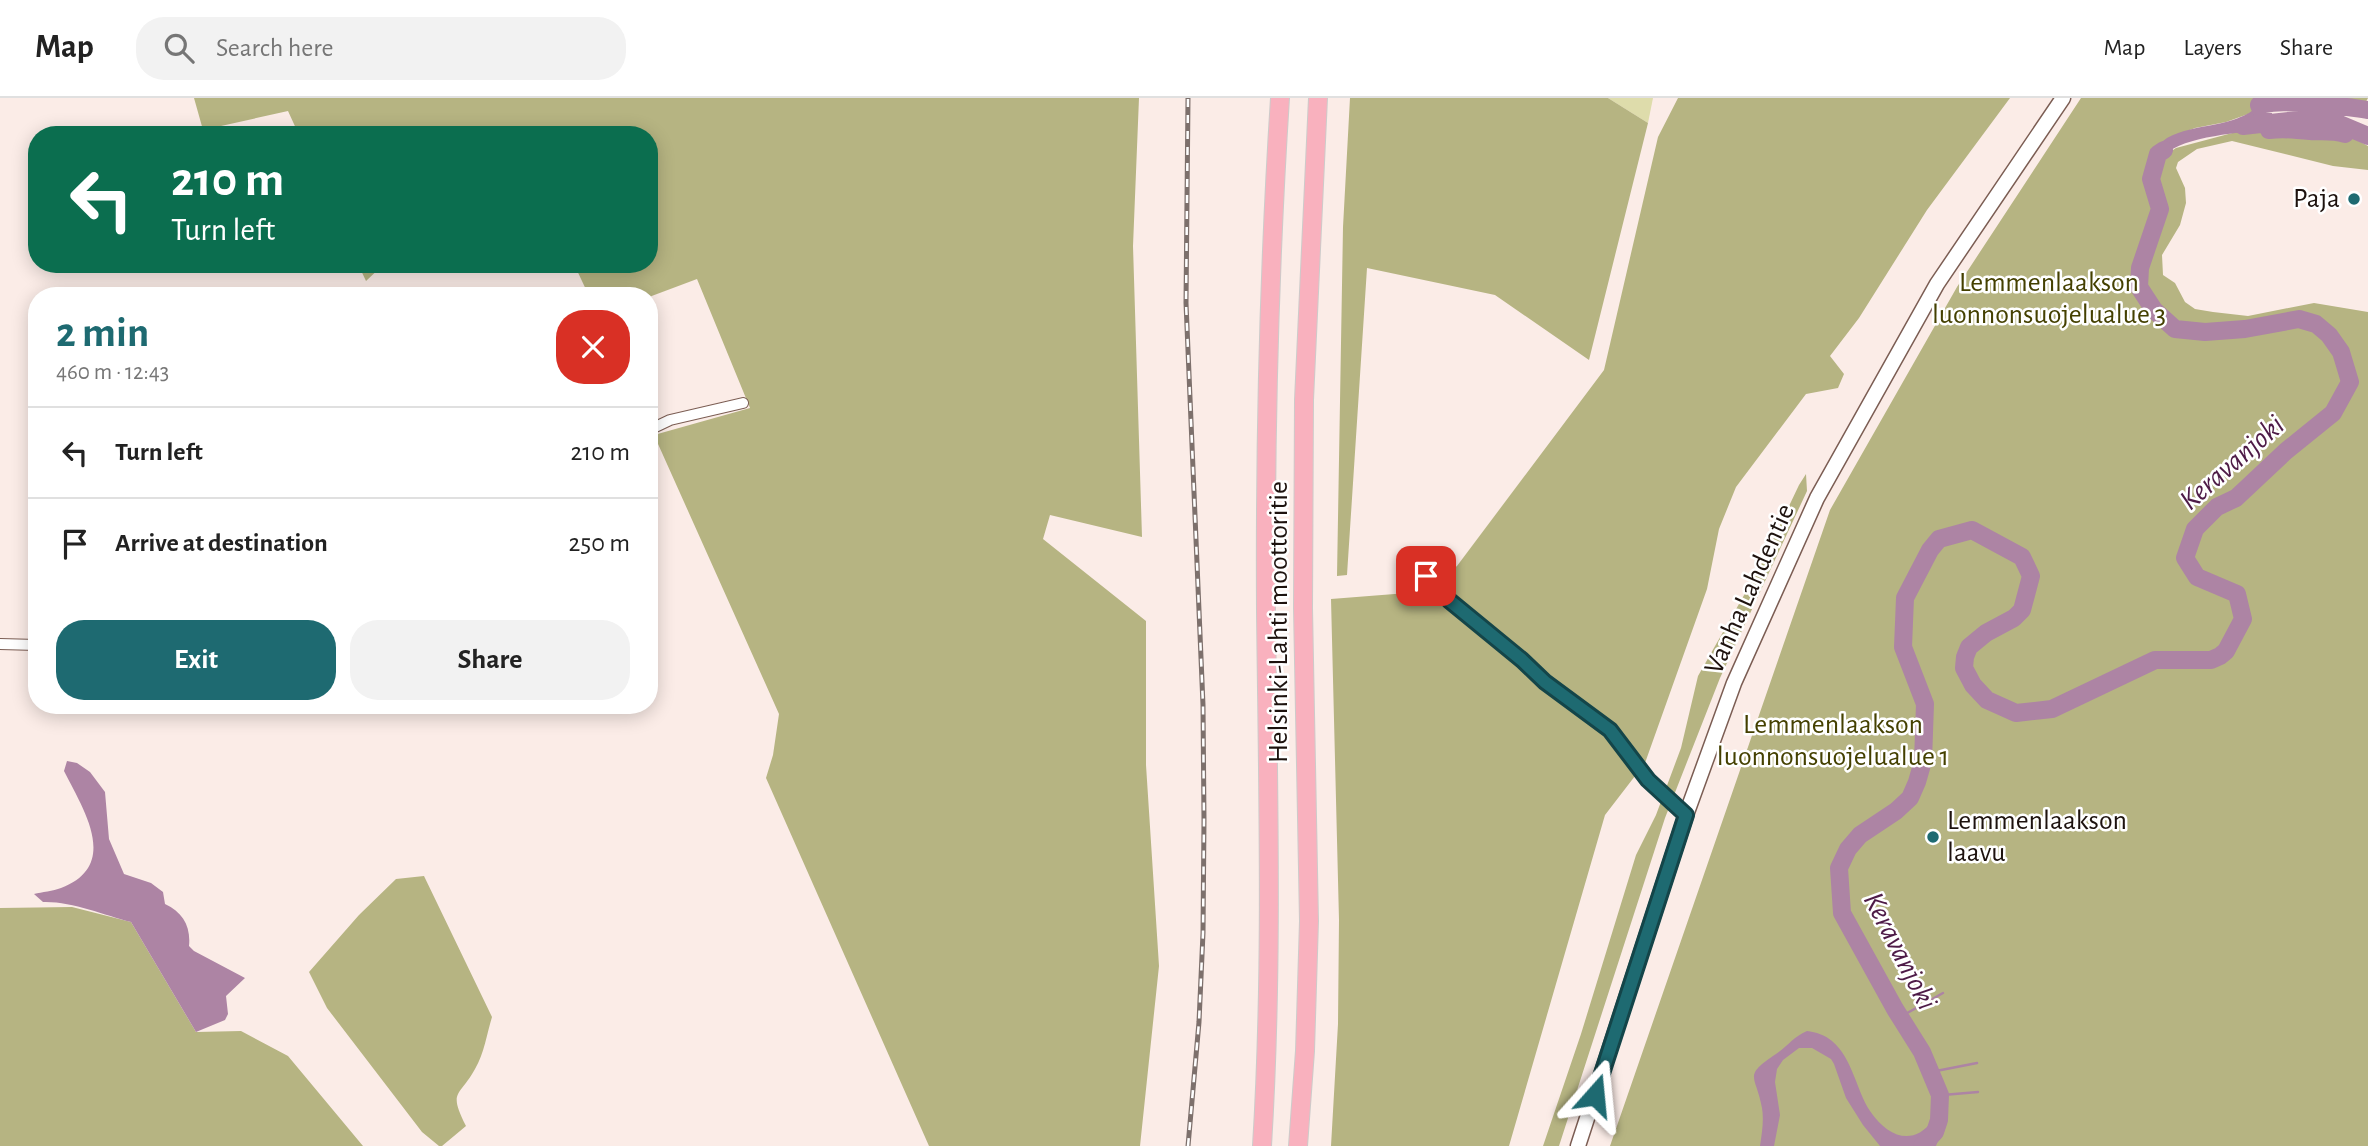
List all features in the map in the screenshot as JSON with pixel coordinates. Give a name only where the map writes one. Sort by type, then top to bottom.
[{"type":"highway","name":"Helsinki-Lahti moottoritie","points":[[1262,1146],[1268,1051],[1270,921],[1266,609],[1267,401],[1280,98]]},
{"type":"highway","name":"Helsinki-Lahti moottoritie","points":[[1298,1146],[1305,1051],[1309,921],[1303,608],[1304,400],[1318,98]]},
{"type":"main road","name":"Vanha Lahdentie","points":[[1578,1146],[1686,815],[1734,684],[1818,498],[1937,284],[2063,98]]},
{"type":"street","points":[[658,426],[670,420],[743,403]]},
{"type":"street","points":[[1426,576],[1450,601],[1545,682],[1610,730],[1648,780],[1686,815]]},
{"type":"street","points":[[0,644],[28,646]]},
{"type":"shaded area","points":[[1608,98],[1653,98],[1648,123]]},
{"type":"shaded area","points":[[2259,105],[2269,130],[2214,136],[2185,143],[2165,155],[2159,170],[2148,170],[2151,153],[2167,138],[2190,129],[2239,118]]},
{"type":"shaded area","points":[[67,761],[77,763],[90,772],[105,792],[109,839],[124,874],[151,883],[163,892],[165,904],[177,911],[184,921],[189,933],[189,946],[194,951],[245,978],[226,996],[228,1014],[225,1020],[196,1032],[131,922],[76,906],[43,902],[34,894],[61,888],[79,878],[89,865],[93,851],[87,819],[64,771]]},
{"type":"shaded area","points":[[1807,1031],[1826,1037],[1839,1048],[1870,1111],[1893,1133],[1909,1136],[1925,1129],[1935,1113],[1932,1089],[1944,1085],[1945,1116],[1936,1146],[1880,1146],[1846,1098],[1831,1059],[1812,1048],[1799,1048],[1783,1060],[1777,1069],[1775,1082],[1780,1115],[1774,1146],[1760,1146],[1763,1113],[1755,1072]]},
{"type":"green space","points":[[194,98],[1139,98],[1133,246],[1142,537],[1050,515],[1043,539],[1146,621],[1146,765],[1159,966],[1140,1146],[929,1146],[766,778],[773,755],[779,714],[658,444],[658,434],[750,408],[697,279],[658,294],[658,287],[585,287],[578,273],[658,273],[658,126],[295,126],[288,111],[221,126],[202,126]]},
{"type":"green space","points":[[1350,98],[1608,98],[1648,123],[1589,360],[1495,295],[1367,268],[1347,575],[1337,576],[1343,227]]},
{"type":"green space","points":[[1678,98],[2010,98],[1927,210],[1859,318],[1830,356],[1844,374],[1838,388],[1806,394],[1736,487],[1719,529],[1707,589],[1645,763],[1605,815],[1509,1146],[1331,1146],[1338,1024],[1339,920],[1331,599],[1420,592],[1457,566],[1604,370],[1658,137]]},
{"type":"green space","points":[[2081,98],[2368,98],[2362,109],[2312,100],[2259,105],[2251,113],[2226,122],[2195,128],[2167,139],[2149,170],[2159,170],[2164,156],[2176,148],[2236,132],[2291,128],[2312,132],[2342,132],[2368,146],[2368,170],[2333,166],[2232,141],[2197,149],[2178,162],[2176,168],[2185,188],[2186,203],[2180,225],[2162,255],[2163,275],[2175,283],[2185,302],[2195,309],[2248,316],[2314,303],[2368,312],[2368,1146],[1610,1146],[1830,510],[1957,287]]},
{"type":"green space","points":[[362,273],[374,273],[366,281]]},
{"type":"green space","points":[[1806,474],[1807,491],[1720,678],[1665,818],[1559,1146],[1543,1146],[1581,1034],[1636,855],[1656,815],[1681,748],[1698,676],[1760,567]]},
{"type":"green space","points":[[424,876],[492,1017],[478,1063],[458,1095],[458,1106],[466,1126],[442,1146],[422,1132],[327,1008],[309,972],[359,915],[396,879]]},
{"type":"green space","points":[[72,907],[131,922],[196,1032],[241,1031],[288,1056],[363,1146],[0,1146],[0,908]]},
{"type":"waterway","points":[[2345,134],[2269,130],[2259,105],[2300,102],[2368,110]]},
{"type":"waterway","name":"Keravanjoki","points":[[2243,126],[2323,117],[2368,136]]},
{"type":"waterway","name":"Keravanjoki","points":[[1922,1146],[1935,1132],[1939,1120],[1940,1095],[1922,1052],[1842,913],[1839,868],[1848,849],[1860,835],[1896,811],[1910,798],[1917,782],[1923,761],[1925,704],[1903,647],[1905,598],[1930,550],[1939,539],[1972,530],[2022,557],[2031,576],[2022,610],[1969,647],[1964,668],[1973,685],[1987,700],[2016,713],[2052,709],[2155,660],[2211,660],[2226,651],[2243,619],[2237,594],[2197,577],[2185,558],[2195,529],[2217,507],[2236,498],[2286,451],[2333,413],[2350,382],[2341,352],[2329,335],[2316,324],[2299,319],[2245,329],[2205,332],[2175,329],[2154,310],[2139,287],[2140,268],[2160,209],[2151,179],[2158,154],[2164,150]]},
{"type":"waterway","points":[[1900,1017],[1943,993]]},
{"type":"waterway","points":[[1931,1072],[1977,1063]]},
{"type":"waterway","points":[[1943,1095],[1978,1092]]},
{"type":"railway","points":[[1188,98],[1186,303],[1203,705],[1204,820],[1199,1022],[1188,1146]]},
{"type":"place","name":"Paja","points":[[2354,199]]},
{"type":"place","name":"Lemmenlaakson laavu","points":[[1933,837]]},
{"type":"route","points":[[1426,576],[1450,601],[1545,682],[1610,730],[1648,780],[1686,815],[1595,1095]]},
{"type":"park label","name":"Lemmenlaakson luonnonsuojelualue 3","points":[[2049,299]]},
{"type":"park label","name":"Lemmenlaakson luonnonsuojelualue 1","points":[[1833,741]]}]
